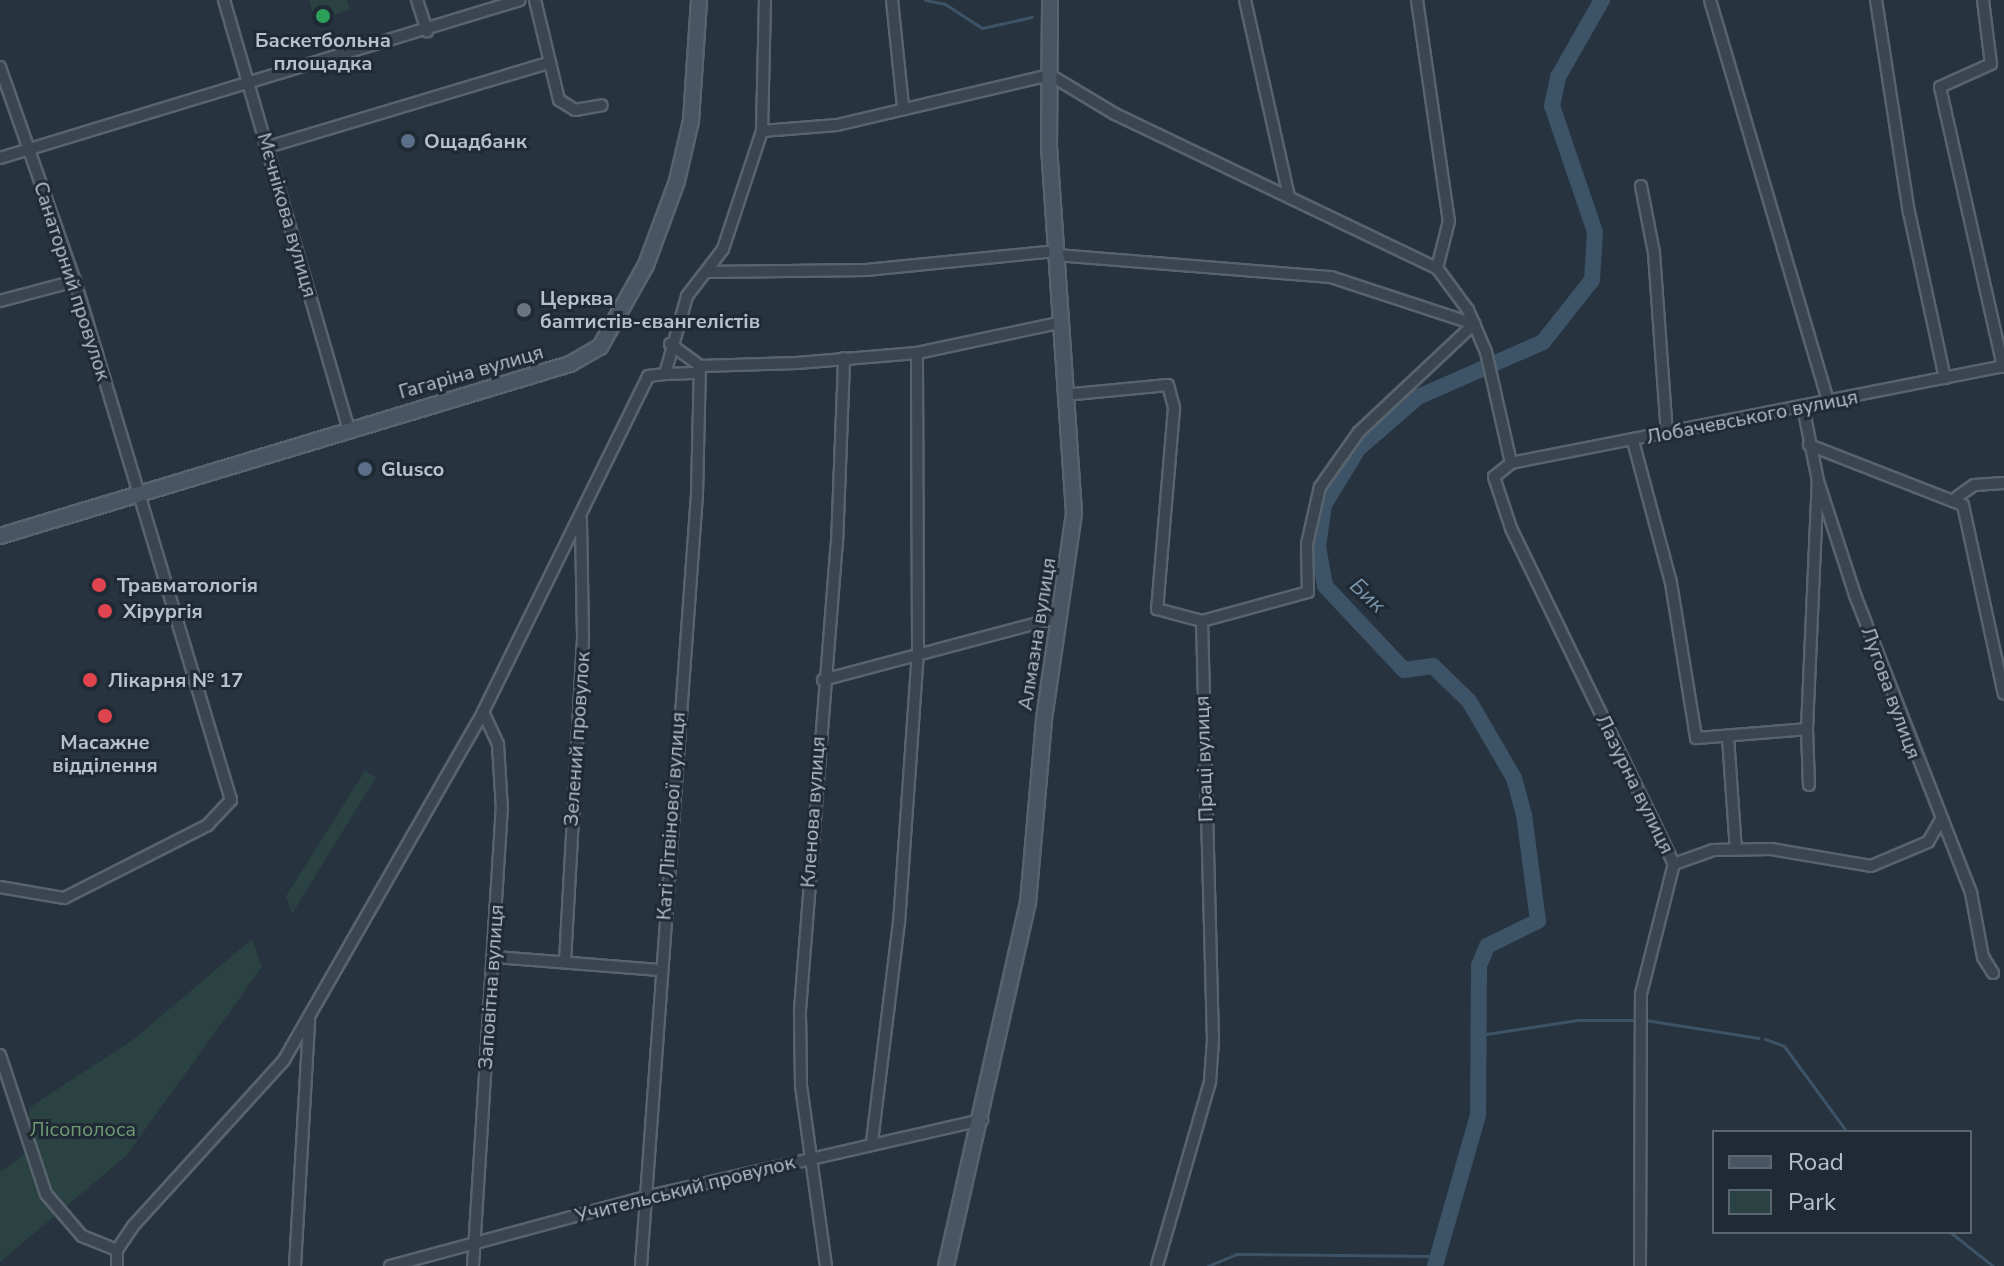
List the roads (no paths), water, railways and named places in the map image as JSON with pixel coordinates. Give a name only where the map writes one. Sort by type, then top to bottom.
[{"type":"main road","name":"Гагаріна вулиця","points":[[0,536],[570,364],[600,347],[646,265],[677,181],[691,121],[699,0]]},
{"type":"main road","name":"Алмазна вулиця","points":[[946,1266],[982,1120],[1028,903],[1059,617],[1074,513],[1058,323],[1050,0]]},
{"type":"street","name":"Мєчнікова вулиця","points":[[224,0],[349,430]]},
{"type":"street","points":[[417,0],[427,31]]},
{"type":"street","points":[[0,158],[427,31],[520,0]]},
{"type":"street","points":[[535,0],[548,63],[564,106],[602,105]]},
{"type":"street","points":[[665,374],[670,344],[687,296],[723,249],[762,131],[765,0]]},
{"type":"street","points":[[892,0],[903,107]]},
{"type":"street","points":[[1245,0],[1289,197]]},
{"type":"street","points":[[762,131],[837,125],[903,107],[1050,75],[1289,197],[1437,268],[1449,221],[1417,0]]},
{"type":"street","points":[[1710,0],[1828,402]]},
{"type":"street","points":[[1876,0],[1909,212],[1945,378]]},
{"type":"street","points":[[1983,0],[1991,64],[1940,87],[2004,366]]},
{"type":"street","points":[[268,147],[548,63]]},
{"type":"street","name":"Санаторний провулок","points":[[0,67],[75,281],[231,800],[208,825],[64,898],[0,887]]},
{"type":"street","points":[[1641,186],[1654,253],[1667,433]]},
{"type":"street","points":[[707,272],[866,270],[1055,253],[1331,277],[1474,324],[1359,432],[1320,487],[1307,544],[1308,592],[1202,621],[1157,609],[1174,408],[1168,385],[1064,395]]},
{"type":"street","name":"Лазурна вулиця","points":[[1437,268],[1474,324],[1496,388],[1506,465],[1495,488],[1511,528],[1674,864],[1641,994],[1640,1266]]},
{"type":"street","points":[[0,301],[75,281]]},
{"type":"street","points":[[117,1266],[117,1250],[284,1060],[483,712],[648,376],[700,369],[917,353],[1058,323]]},
{"type":"street","points":[[670,344],[700,369]]},
{"type":"street","points":[[872,1142],[907,833],[914,656],[921,579],[917,353]]},
{"type":"street","name":"Кленова вулиця","points":[[826,1266],[812,1157],[800,1010],[823,680],[837,544],[844,358]]},
{"type":"street","name":"Лобачевського вулиця","points":[[1506,465],[2004,366]]},
{"type":"street","name":"Каті Літвінової вулиця","points":[[641,1266],[660,970],[697,495],[700,369]]},
{"type":"street","name":"Лугова вулиця","points":[[1803,407],[1818,481],[1940,821],[1971,893],[1983,957],[1993,973]]},
{"type":"street","points":[[1633,441],[1671,583],[1696,738],[1807,729]]},
{"type":"street","points":[[1809,445],[1957,497],[1968,516],[2004,694]]},
{"type":"street","points":[[1809,785],[1807,729],[1818,481]]},
{"type":"street","points":[[1957,497],[1974,485],[2004,483]]},
{"type":"street","name":"Зелений провулок","points":[[565,961],[583,637],[580,517]]},
{"type":"street","points":[[823,680],[1059,617]]},
{"type":"street","name":"Праці вулиця","points":[[1157,1266],[1210,1082],[1213,1040],[1202,621]]},
{"type":"street","name":"Заповітна вулиця","points":[[473,1266],[502,810],[498,744],[483,712]]},
{"type":"street","points":[[1728,737],[1736,850]]},
{"type":"street","points":[[1674,864],[1736,850],[1871,866],[1928,842],[1940,821]]},
{"type":"street","points":[[494,957],[660,970]]},
{"type":"street","points":[[295,1266],[309,1018]]},
{"type":"street","points":[[0,1055],[1,1070],[46,1194],[82,1236],[117,1250]]},
{"type":"street","name":"Учительський провулок","points":[[390,1266],[645,1197],[872,1142],[982,1120]]},
{"type":"waterway","points":[[925,0],[945,4],[982,28],[1032,17]]},
{"type":"waterway","name":"Бик","points":[[1435,1266],[1478,1115],[1479,966],[1487,946],[1538,921],[1524,815],[1514,778],[1469,701],[1433,666],[1404,670],[1325,586],[1318,546],[1324,505],[1358,449],[1418,397],[1543,342],[1592,280],[1595,232],[1552,106],[1558,77],[1602,0]]},
{"type":"waterway","points":[[1479,1035],[1578,1020],[1638,1020]]},
{"type":"waterway","points":[[1645,1020],[1759,1038]]},
{"type":"waterway","points":[[1765,1039],[1784,1046],[1846,1130]]},
{"type":"waterway","points":[[1953,1234],[1993,1266]]},
{"type":"waterway","points":[[1208,1266],[1236,1254],[1433,1256]]},
{"type":"place","name":"Баскетбольна площадка","points":[[323,16]]},
{"type":"place","name":"Ощадбанк","points":[[408,141]]},
{"type":"place","name":"Церква баптистів-євангелістів","points":[[524,310]]},
{"type":"place","name":"Glusco","points":[[365,469]]},
{"type":"place","name":"Травматологія","points":[[99,585]]},
{"type":"place","name":"Хірургія","points":[[105,611]]},
{"type":"place","name":"Лікарня № 17","points":[[90,680]]},
{"type":"place","name":"Масажне відділення","points":[[105,716]]},
{"type":"park label","name":"Лісополоса","points":[[83,1129]]}]
